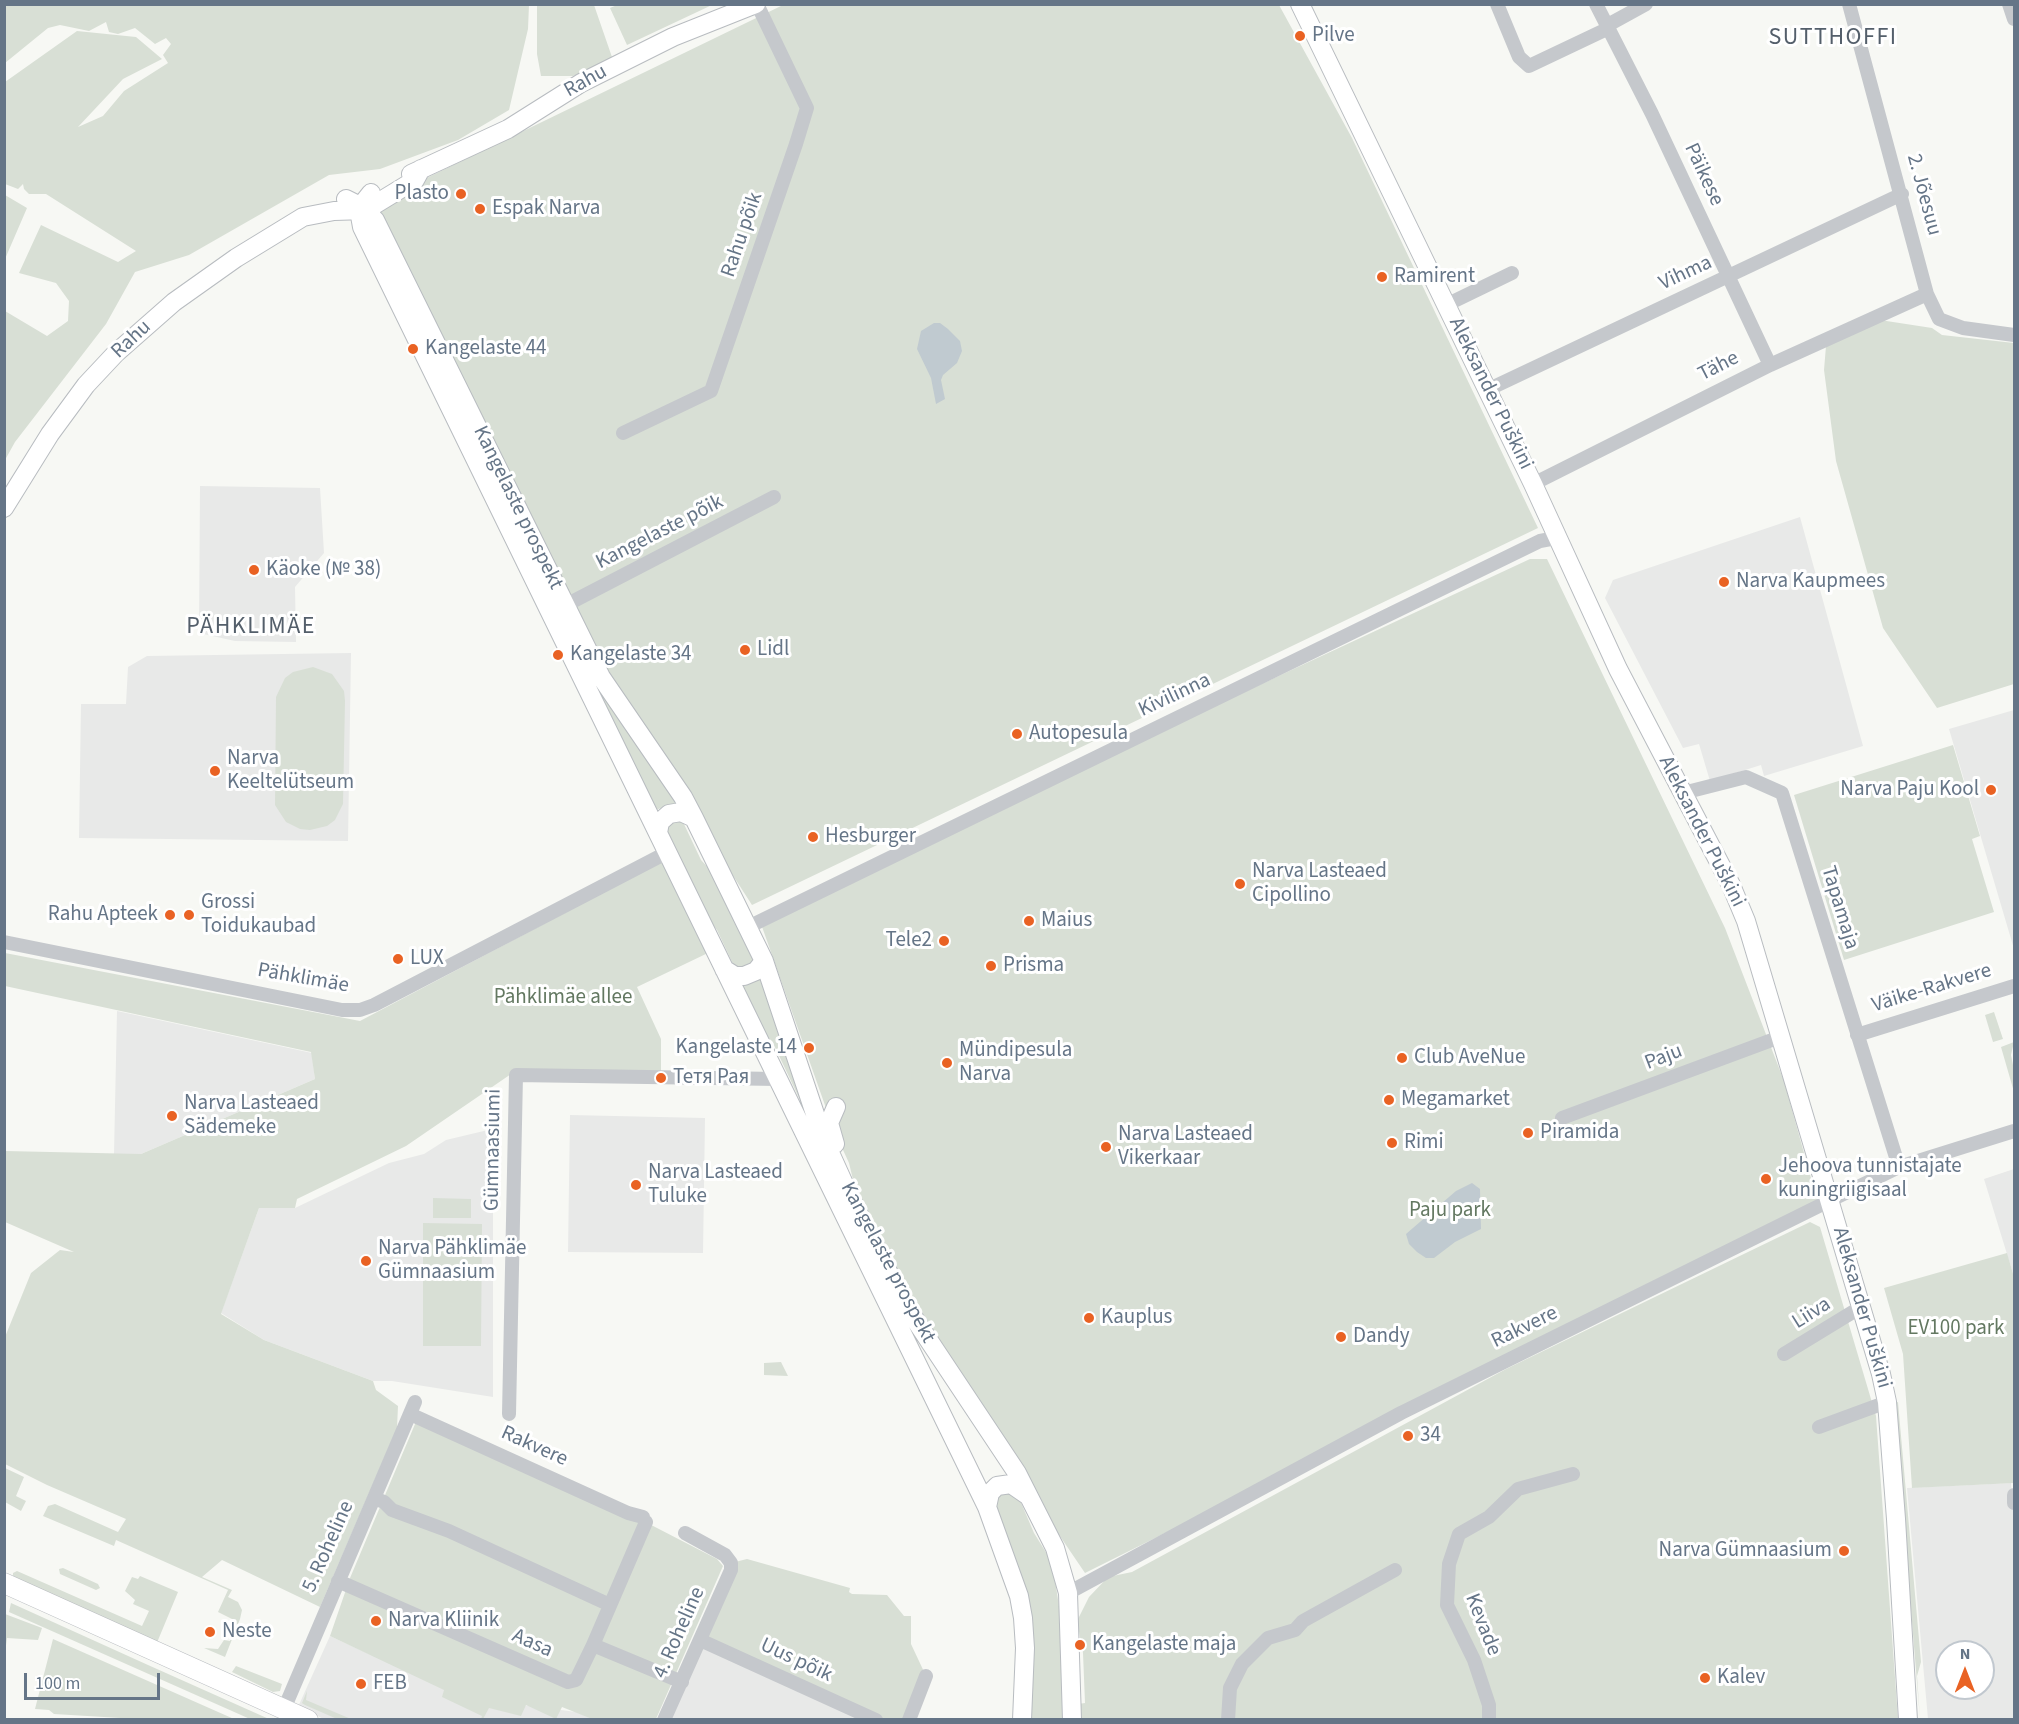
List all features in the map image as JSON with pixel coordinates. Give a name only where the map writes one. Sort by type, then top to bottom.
[{"type":"highway","points":[[4,1583],[284,1714]]},
{"type":"highway","points":[[4,1593],[284,1714],[308,1719]]},
{"type":"main road","name":"Rahu","points":[[303,218],[327,212],[365,209],[415,180],[421,169],[508,129],[581,83],[663,42],[756,4]]},
{"type":"main road","name":"Aleksander Puškini","points":[[1299,4],[1533,484],[1618,669],[1731,885],[1746,921],[1887,1402],[1908,1719]]},
{"type":"main road","name":"Rahu","points":[[4,507],[50,434],[86,385],[116,353],[202,282],[318,207],[365,209]]},
{"type":"main road","name":"Kangelaste prospekt","points":[[365,209],[601,677],[683,797],[765,961],[806,1116],[987,1507],[1019,1596],[1025,1648],[1022,1719]]},
{"type":"main road","name":"Kangelaste prospekt","points":[[365,209],[658,833],[778,1078],[806,1116],[918,1327],[1017,1473],[1055,1548],[1068,1593],[1072,1719]]},
{"type":"main road","points":[[658,833],[660,822],[669,814],[681,812],[694,818]]},
{"type":"main road","points":[[724,969],[735,976],[744,976],[756,971],[765,961]]},
{"type":"main road","points":[[836,1107],[829,1123],[845,1171],[850,1197]]},
{"type":"main road","points":[[987,1507],[990,1493],[998,1486],[1011,1484],[1029,1497]]},
{"type":"street","name":"Rahu põik","points":[[623,433],[711,392],[793,155],[807,108],[756,4]]},
{"type":"street","points":[[1497,4],[1519,57],[1525,64],[1532,65],[1607,27],[1646,4]]},
{"type":"street","name":"Päikese","points":[[1596,4],[1652,114],[1770,365]]},
{"type":"street","name":"2. Jõesuu","points":[[1849,4],[1902,194],[1927,294],[1939,319],[1949,324],[2014,335]]},
{"type":"street","points":[[2009,4],[2014,19]]},
{"type":"street","name":"Vihma","points":[[1487,390],[1902,194]]},
{"type":"street","points":[[1446,305],[1512,273]]},
{"type":"street","name":"Tähe","points":[[1533,484],[1770,365],[1927,294]]},
{"type":"street","name":"Kangelaste põik","points":[[564,606],[774,497]]},
{"type":"street","name":"Kivilinna","points":[[748,927],[1540,541],[1556,538]]},
{"type":"street","name":"Tapamaja","points":[[1683,793],[1746,777],[1782,793],[1857,1035]]},
{"type":"street","name":"Pähklimäe","points":[[4,942],[342,1010],[360,1010],[374,1005],[668,852]]},
{"type":"street","name":"Väike-Rakvere","points":[[1899,1167],[1857,1035],[2014,986]]},
{"type":"street","name":"Paju","points":[[1562,1118],[1780,1037]]},
{"type":"street","name":"Gümnaasiumi","points":[[509,1414],[516,1075],[778,1078]]},
{"type":"street","name":"Rakvere","points":[[1068,1593],[1401,1413],[1829,1201],[1899,1167],[2014,1131]]},
{"type":"street","name":"Liiva","points":[[1784,1354],[1861,1307]]},
{"type":"street","points":[[1819,1427],[1887,1402]]},
{"type":"street","name":"Rakvere","points":[[412,1408],[644,1520]]},
{"type":"street","name":"5. Roheline","points":[[284,1714],[412,1408]]},
{"type":"street","name":"Kevade","points":[[1489,1719],[1489,1705],[1474,1660],[1447,1605],[1449,1564],[1459,1534],[1489,1517],[1518,1489],[1573,1474]]},
{"type":"street","points":[[2014,1495],[2014,1503]]},
{"type":"street","points":[[374,1498],[384,1502],[392,1510],[448,1531],[610,1605]]},
{"type":"street","name":"Aasa","points":[[338,1581],[568,1682],[576,1680],[593,1645],[644,1520]]},
{"type":"street","name":"4. Roheline","points":[[664,1719],[731,1570],[731,1563],[725,1555],[685,1533]]},
{"type":"street","points":[[1228,1719],[1230,1688],[1242,1664],[1268,1638],[1295,1629],[1303,1621],[1395,1570]]},
{"type":"street","name":"Uus põik","points":[[700,1640],[876,1719]]},
{"type":"street","points":[[593,1645],[682,1682]]},
{"type":"street","points":[[909,1719],[926,1676]]},
{"type":"shaded area","points":[[934,323],[940,323],[960,341],[962,351],[957,363],[943,375],[941,380],[945,399],[936,404],[931,378],[917,349],[921,331]]},
{"type":"shaded area","name":"Käoke (№ 38)","points":[[200,486],[320,488],[324,553],[295,587],[296,642],[235,641],[199,633]]},
{"type":"shaded area","points":[[1800,517],[1863,746],[1764,776],[1761,765],[1710,781],[1699,744],[1683,748],[1605,598],[1613,580]]},
{"type":"shaded area","name":"Narva Keeltelütseum","points":[[351,653],[348,841],[79,838],[81,704],[126,704],[128,667],[147,656]]},
{"type":"shaded area","name":"Narva Paju Kool","points":[[2014,710],[2014,949],[1949,729]]},
{"type":"shaded area","name":"Narva Lasteaed Sädemeke","points":[[117,1011],[312,1053],[315,1079],[141,1154],[114,1154]]},
{"type":"shaded area","name":"Narva Lasteaed Tuluke","points":[[570,1115],[705,1118],[703,1253],[568,1252]]},
{"type":"shaded area","name":"Narva Pähklimäe Gümnaasium","points":[[488,1130],[493,1207],[493,1397],[392,1381],[373,1381],[264,1340],[221,1313],[259,1208],[295,1208],[389,1163],[424,1154],[446,1140]]},
{"type":"shaded area","points":[[2014,1169],[2014,1277],[1984,1179]]},
{"type":"shaded area","points":[[1472,1183],[1480,1189],[1481,1229],[1455,1242],[1434,1258],[1426,1258],[1417,1252],[1409,1244],[1406,1234],[1456,1191]]},
{"type":"shaded area","points":[[2011,1483],[2014,1524],[2014,1719],[1928,1719],[1907,1488]]},
{"type":"shaded area","points":[[330,1636],[439,1686],[501,1702],[576,1712],[593,1719],[326,1720],[298,1707]]},
{"type":"shaded area","points":[[700,1640],[876,1720],[664,1720]]},
{"type":"green space","points":[[5,4],[529,5],[528,29],[509,110],[458,140],[380,169],[329,175],[189,255],[135,272],[106,324],[15,442],[5,460],[5,311],[47,336],[68,321],[69,301],[56,283],[19,273],[41,225],[118,262],[136,251],[46,194],[29,194],[23,184],[18,189],[5,184],[5,82],[77,31],[136,37],[162,59],[123,79],[78,127],[103,116],[124,91],[168,63],[163,55],[171,44],[166,38],[155,44],[135,28],[118,34],[109,32],[106,22],[89,31],[60,25],[48,28],[5,63]]},
{"type":"green space","points":[[537,5],[594,5],[613,60],[573,76],[541,76],[537,54]]},
{"type":"green space","points":[[617,5],[712,5],[627,45],[610,8]]},
{"type":"green space","points":[[783,5],[1279,5],[1352,138],[1538,528],[752,905],[585,646],[380,214],[386,201],[408,187]]},
{"type":"green space","points":[[5,195],[27,208],[5,259]]},
{"type":"green space","points":[[1880,320],[1932,328],[1942,335],[2014,343],[2014,684],[1937,708],[1883,628],[1836,461],[1824,370],[1826,346]]},
{"type":"green space","name":"Paju park","points":[[1530,559],[1547,559],[1725,928],[1784,1081],[1819,1207],[1085,1573],[924,1336],[857,1196],[849,1163],[833,1128],[760,921],[969,820]]},
{"type":"green space","points":[[313,667],[332,674],[344,691],[345,701],[343,804],[335,820],[327,826],[310,830],[300,829],[286,822],[275,805],[276,697],[285,678],[293,672]]},
{"type":"green space","points":[[592,677],[679,804],[668,805],[654,811],[590,679]]},
{"type":"green space","points":[[1953,745],[1980,836],[1972,839],[1994,912],[1844,960],[1794,795]]},
{"type":"green space","points":[[668,818],[683,822],[701,860],[715,875],[754,956],[753,965],[740,969],[733,964],[717,930],[705,915],[664,831]]},
{"type":"green space","name":"Pähklimäe allee","points":[[665,860],[710,952],[637,987],[661,1039],[661,1073],[514,1072],[406,1146],[297,1199],[295,1208],[259,1208],[221,1314],[264,1340],[373,1381],[376,1390],[398,1406],[397,1428],[320,1607],[222,1560],[202,1577],[232,1590],[228,1597],[238,1602],[242,1610],[225,1657],[204,1648],[218,1649],[224,1640],[230,1641],[231,1637],[228,1636],[234,1620],[218,1612],[228,1590],[116,1540],[114,1546],[43,1516],[48,1506],[55,1504],[118,1532],[126,1519],[5,1464],[5,1337],[31,1273],[60,1250],[74,1252],[5,1222],[5,1151],[141,1154],[315,1079],[311,1052],[5,986],[5,953],[360,1021]]},
{"type":"green space","points":[[763,976],[800,1100],[773,1043],[756,1022],[737,984]]},
{"type":"green space","points":[[1994,1012],[2003,1039],[1993,1042],[1985,1015]]},
{"type":"green space","points":[[2014,1042],[2011,1055],[2014,1092],[2001,1047]]},
{"type":"green space","points":[[433,1198],[471,1199],[471,1218],[433,1218]]},
{"type":"green space","points":[[1810,1222],[1820,1227],[1876,1416],[1898,1719],[1079,1719],[1078,1704],[1085,1703],[1083,1653],[1077,1621],[1089,1597],[1108,1577],[1132,1572],[1506,1369]]},
{"type":"green space","points":[[423,1223],[482,1224],[481,1346],[423,1346]]},
{"type":"green space","name":"EV100 park","points":[[2007,1253],[2014,1277],[2014,1483],[1912,1488],[1903,1354],[1884,1288]]},
{"type":"green space","points":[[781,1362],[788,1376],[764,1375],[764,1363]]},
{"type":"green space","points":[[1898,1402],[1921,1662],[1917,1676],[1920,1719],[1894,1403]]},
{"type":"green space","points":[[418,1417],[628,1513],[717,1559],[723,1566],[656,1719],[592,1719],[562,1707],[556,1719],[526,1705],[521,1716],[489,1708],[481,1719],[482,1716],[442,1697],[444,1690],[330,1636],[350,1578]]},
{"type":"green space","points":[[5,1468],[24,1477],[16,1496],[26,1501],[21,1511],[5,1502]]},
{"type":"green space","points":[[1005,1490],[1019,1498],[1054,1573],[1061,1620],[1064,1719],[1031,1719],[1033,1656],[993,1500]]},
{"type":"green space","points":[[747,1559],[850,1588],[849,1592],[852,1594],[887,1595],[904,1616],[911,1616],[911,1644],[926,1676],[909,1719],[878,1719],[700,1640],[731,1563]]},
{"type":"green space","points":[[63,1568],[98,1584],[100,1588],[96,1590],[60,1574],[59,1569]]},
{"type":"green space","points":[[17,1571],[142,1626],[149,1611],[133,1604],[135,1600],[125,1591],[132,1577],[138,1579],[140,1576],[178,1592],[156,1645],[13,1578],[13,1573]]},
{"type":"green space","points":[[11,1603],[269,1719],[250,1719],[9,1612]]},
{"type":"green space","points":[[5,1614],[42,1628],[38,1640],[7,1638],[5,1653]]},
{"type":"green space","points":[[53,1639],[234,1719],[137,1719],[54,1714],[49,1710],[35,1709]]},
{"type":"green space","points":[[236,1666],[282,1684],[280,1691],[273,1692],[232,1672]]},
{"type":"green space","points":[[307,1691],[306,1700],[351,1719],[337,1719],[305,1705],[302,1703]]},
{"type":"place","name":"Pilve","points":[[1300,36]]},
{"type":"place","name":"Plasto","points":[[461,194]]},
{"type":"place","name":"Espak Narva","points":[[480,209]]},
{"type":"place","name":"Ramirent","points":[[1382,277]]},
{"type":"place","name":"Kangelaste 44","points":[[413,349]]},
{"type":"place","name":"Käoke (№ 38)","points":[[254,570]]},
{"type":"place","name":"Narva Kaupmees","points":[[1724,582]]},
{"type":"place","name":"Lidl","points":[[745,650]]},
{"type":"place","name":"Kangelaste 34","points":[[558,655]]},
{"type":"place","name":"Autopesula","points":[[1017,734]]},
{"type":"place","name":"Narva Keeltelütseum","points":[[215,771]]},
{"type":"place","name":"Narva Paju Kool","points":[[1991,790]]},
{"type":"place","name":"Hesburger","points":[[813,837]]},
{"type":"place","name":"Narva Lasteaed Cipollino","points":[[1240,884]]},
{"type":"place","name":"Rahu Apteek","points":[[170,915]]},
{"type":"place","name":"Grossi Toidukaubad","points":[[189,915]]},
{"type":"place","name":"Maius","points":[[1029,921]]},
{"type":"place","name":"Tele2","points":[[944,941]]},
{"type":"place","name":"LUX","points":[[398,959]]},
{"type":"place","name":"Prisma","points":[[991,966]]},
{"type":"place","name":"Kangelaste 14","points":[[809,1048]]},
{"type":"place","name":"Club AveNue","points":[[1402,1058]]},
{"type":"place","name":"Mündipesula Narva","points":[[947,1063]]},
{"type":"place","name":"Тетя Рая","points":[[661,1078]]},
{"type":"place","name":"Megamarket","points":[[1389,1100]]},
{"type":"place","name":"Narva Lasteaed Sädemeke","points":[[172,1116]]},
{"type":"place","name":"Piramida","points":[[1528,1133]]},
{"type":"place","name":"Rimi","points":[[1392,1143]]},
{"type":"place","name":"Narva Lasteaed Vikerkaar","points":[[1106,1147]]},
{"type":"place","name":"Jehoova tunnistajate kuningriigisaal","points":[[1766,1179]]},
{"type":"place","name":"Narva Lasteaed Tuluke","points":[[636,1185]]},
{"type":"place","name":"Narva Pähklimäe Gümnaasium","points":[[366,1261]]},
{"type":"place","name":"Kauplus","points":[[1089,1318]]},
{"type":"place","name":"Dandy","points":[[1341,1337]]},
{"type":"place","name":"34","points":[[1408,1436]]},
{"type":"place","name":"Narva Gümnaasium","points":[[1844,1551]]},
{"type":"place","name":"Narva Kliinik","points":[[376,1621]]},
{"type":"place","name":"Neste","points":[[210,1632]]},
{"type":"place","name":"Kangelaste maja","points":[[1080,1645]]},
{"type":"place","name":"Kalev","points":[[1705,1678]]},
{"type":"place","name":"FEB","points":[[361,1684]]},
{"type":"district","name":"SUTTHOFFI","points":[[1833,39]]},
{"type":"district","name":"PÄHKLIMÄE","points":[[251,628]]}]
